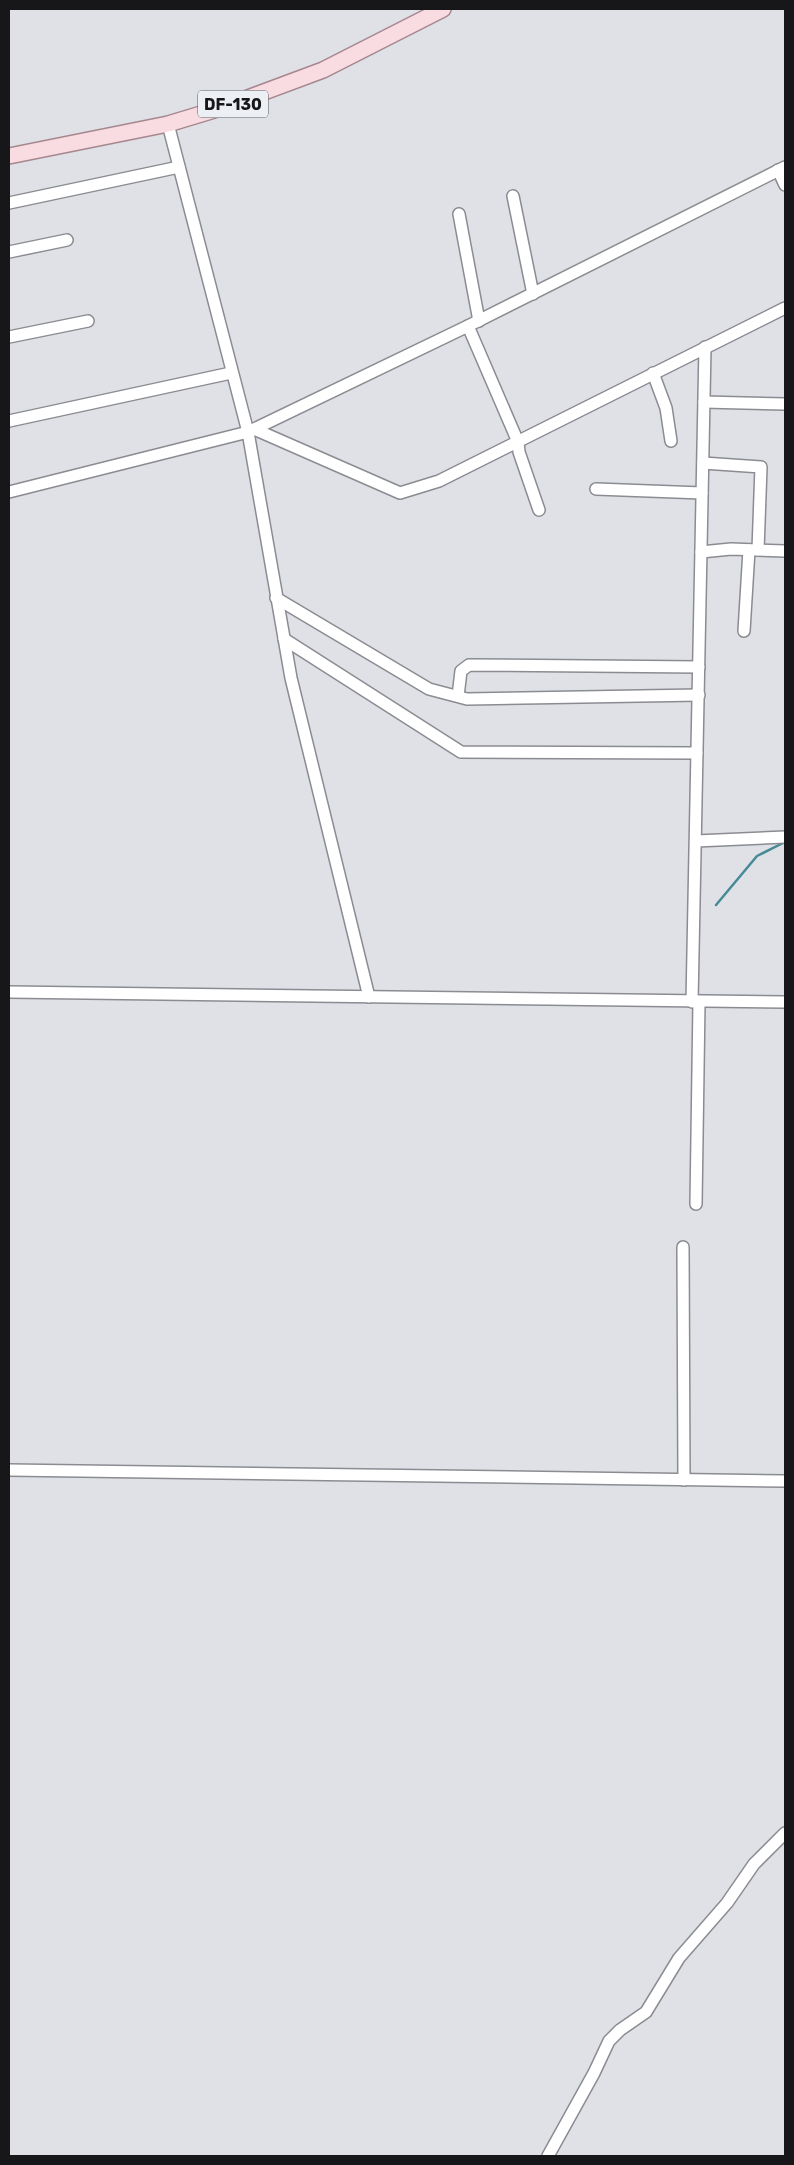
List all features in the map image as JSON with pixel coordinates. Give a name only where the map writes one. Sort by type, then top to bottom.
[{"type":"main road","name":"DF-130","points":[[9,156],[168,124],[229,106],[323,70],[443,9]]},
{"type":"street","points":[[168,124],[231,373],[251,431],[276,598],[291,678],[369,997]]},
{"type":"street","points":[[9,203],[179,167]]},
{"type":"street","points":[[9,492],[251,431],[479,321],[782,169],[785,185]]},
{"type":"street","points":[[513,196],[533,294]]},
{"type":"street","points":[[459,214],[479,321]]},
{"type":"street","points":[[9,252],[67,240]]},
{"type":"street","points":[[251,431],[400,493],[439,480],[785,308]]},
{"type":"street","points":[[9,337],[88,320]]},
{"type":"street","points":[[468,326],[518,442],[519,452],[539,510]]},
{"type":"street","points":[[696,1204],[696,840],[705,347]]},
{"type":"street","points":[[9,421],[231,373]]},
{"type":"street","points":[[653,373],[666,408],[671,441]]},
{"type":"street","points":[[704,402],[785,404]]},
{"type":"street","points":[[703,463],[761,466],[754,550],[744,631]]},
{"type":"street","points":[[596,489],[702,493]]},
{"type":"street","points":[[701,552],[754,550],[785,552]]},
{"type":"street","points":[[276,598],[429,688],[467,699],[698,695]]},
{"type":"street","points":[[284,639],[461,752],[697,753]]},
{"type":"street","points":[[458,696],[461,671],[469,665],[699,667]]},
{"type":"street","points":[[696,840],[785,837]]},
{"type":"street","points":[[9,992],[785,1002]]},
{"type":"street","points":[[683,1247],[684,1480]]},
{"type":"street","points":[[9,1470],[785,1481]]},
{"type":"street","points":[[548,2156],[594,2073],[609,2041],[620,2030],[646,2012],[679,1958],[727,1902],[754,1864],[785,1833]]},
{"type":"waterway","points":[[716,905],[757,856],[785,842]]}]
